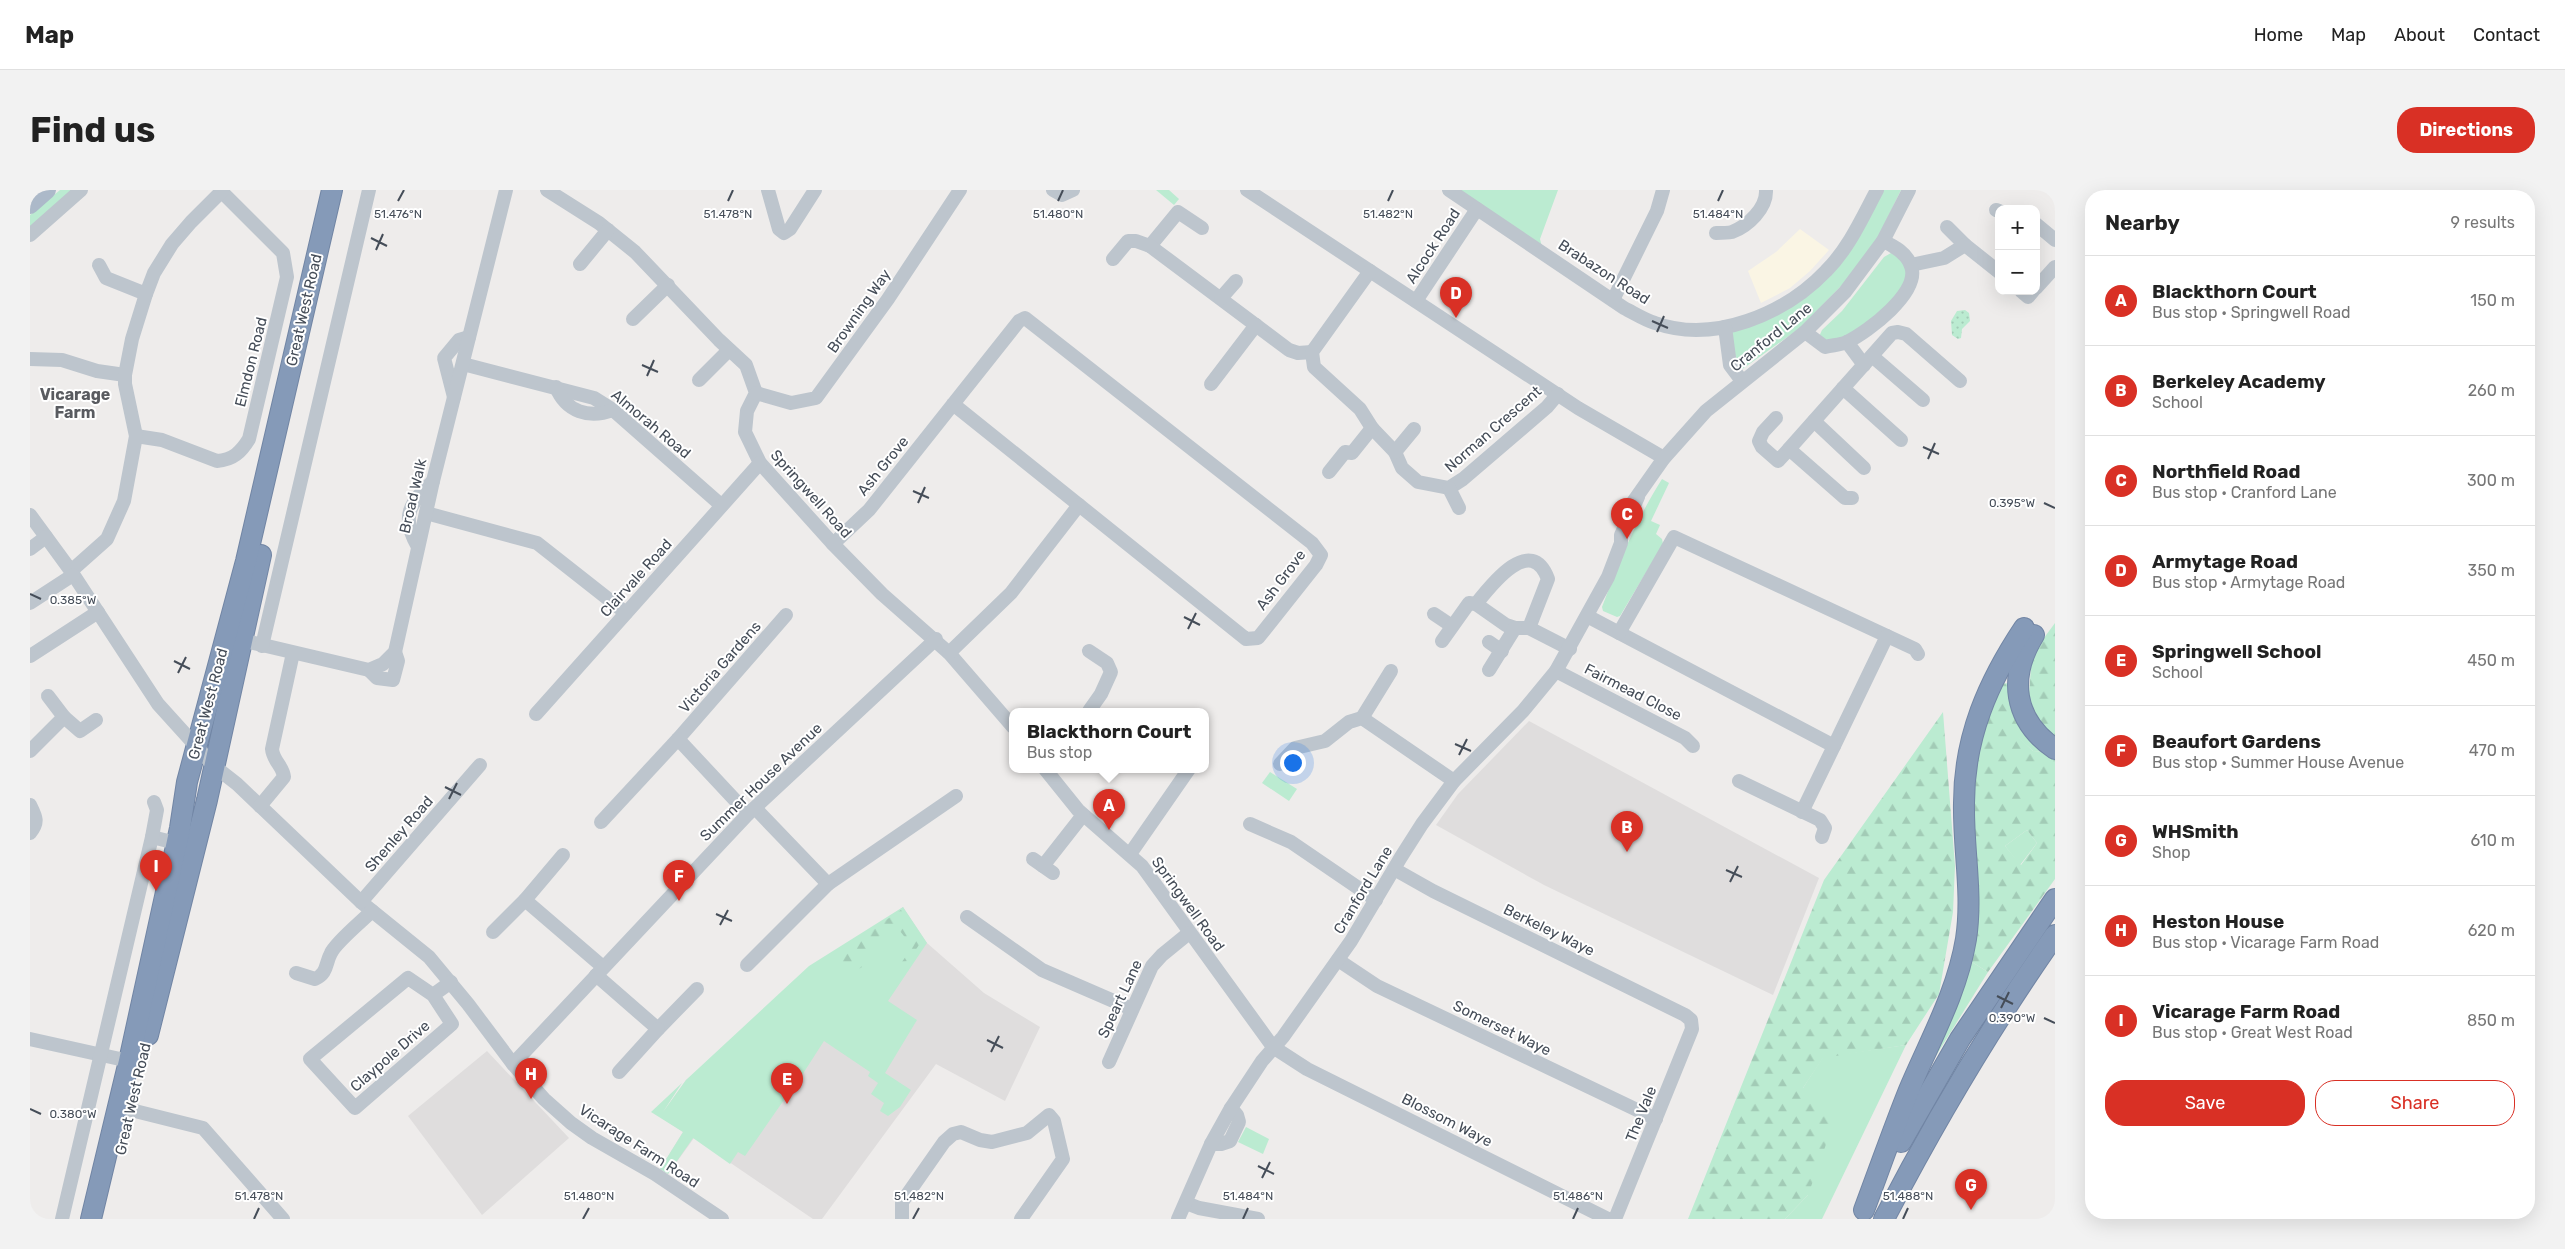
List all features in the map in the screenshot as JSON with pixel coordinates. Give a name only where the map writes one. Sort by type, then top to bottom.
[{"type":"highway","name":"Great West Road","points":[[91,1219],[129,1061],[178,836],[180,815],[246,561],[332,190]]},
{"type":"highway","name":"Great West Road","points":[[105,1219],[214,766],[241,640],[346,190]]},
{"type":"highway","points":[[1862,1215],[1910,1090],[1946,1009],[1958,974],[1966,939],[1970,890],[1964,813],[1965,770],[1974,728],[1987,690],[2029,631],[2018,671],[2020,705],[2035,732],[2055,749]]},
{"type":"highway","points":[[178,836],[190,818],[201,775],[214,766]]},
{"type":"highway","points":[[1862,1215],[1960,1039],[2055,899]]},
{"type":"highway","points":[[1884,1219],[1923,1145],[1973,1060],[2055,935]]},
{"type":"main road","points":[[30,205],[47,190]]},
{"type":"street","points":[[30,235],[81,190]]},
{"type":"street","points":[[262,646],[369,190]]},
{"type":"street","name":"Broad Walk","points":[[369,670],[377,678],[393,680],[398,662],[395,652],[433,481],[506,190]]},
{"type":"street","points":[[547,190],[608,230],[635,252],[729,350],[746,365],[756,393]]},
{"type":"street","points":[[768,190],[779,229],[784,233],[790,229],[815,190]]},
{"type":"street","name":"Browning Way","points":[[756,393],[792,403],[816,398],[897,285],[960,190]]},
{"type":"street","points":[[1053,190],[1062,196],[1073,190]]},
{"type":"street","points":[[1247,190],[1558,394],[1664,458]]},
{"type":"street","name":"Brabazon Road","points":[[1449,190],[1613,300],[1656,323],[1685,329],[1725,326],[1776,308],[1800,294],[1826,271],[1851,239],[1877,190]]},
{"type":"street","points":[[1613,300],[1657,211],[1663,190]]},
{"type":"street","points":[[1716,233],[1732,232],[1749,221],[1763,206],[1766,190]]},
{"type":"street","name":"Cranford Lane","points":[[1186,1203],[1211,1144],[1221,1144],[1230,1140],[1239,1122],[1237,1115],[1231,1108],[1273,1047],[1338,960],[1426,818],[1454,781],[1523,711],[1556,671],[1612,569],[1621,543],[1620,535],[1638,497],[1664,458],[1706,411],[1805,332],[1845,292],[1883,240],[1909,190]]},
{"type":"street","points":[[30,603],[72,573],[107,539],[117,522],[127,489],[136,436],[125,384],[125,375],[132,339],[146,294],[154,273],[172,244],[191,222],[223,191]]},
{"type":"street","name":"Elmdon Road","points":[[136,436],[170,443],[217,461],[225,461],[235,456],[249,439],[287,276],[283,252],[223,191]]},
{"type":"street","name":"Alcock Road","points":[[1416,301],[1477,209]]},
{"type":"street","points":[[1150,246],[1178,212],[1202,228]]},
{"type":"street","points":[[1947,227],[1965,245],[1995,269]]},
{"type":"street","points":[[2040,227],[2055,240]]},
{"type":"street","points":[[580,264],[608,230]]},
{"type":"street","points":[[1805,332],[1825,347],[1847,342],[1874,324],[1904,295],[1912,281],[1911,265],[1903,253],[1883,240]]},
{"type":"street","points":[[1113,259],[1128,241],[1136,241],[1150,246],[1289,350],[1298,353],[1312,352],[1370,271]]},
{"type":"street","points":[[1911,265],[1944,258],[1965,245]]},
{"type":"street","points":[[99,265],[106,278],[146,294]]},
{"type":"street","points":[[2040,284],[2055,267]]},
{"type":"street","points":[[1222,298],[1236,281]]},
{"type":"street","points":[[634,319],[668,285]]},
{"type":"street","name":"Ash Grove","points":[[833,544],[869,510],[1018,321],[1025,318],[1030,320],[1312,543],[1321,555],[1316,565],[1258,638],[1246,639],[953,404]]},
{"type":"street","points":[[1211,384],[1256,325]]},
{"type":"street","points":[[1725,326],[1730,365],[1742,381]]},
{"type":"street","points":[[1776,418],[1763,432],[1759,441],[1762,447],[1778,461],[1892,334],[1898,332],[1906,334],[1960,382]]},
{"type":"street","points":[[454,397],[444,358],[460,340],[469,337]]},
{"type":"street","points":[[1847,342],[1868,360],[1923,400]]},
{"type":"street","points":[[699,380],[729,350]]},
{"type":"street","name":"Norman Crescent","points":[[1312,352],[1314,366],[1360,409],[1372,428],[1395,452],[1402,468],[1418,482],[1449,488],[1463,479],[1533,419],[1558,394]]},
{"type":"street","points":[[30,359],[62,360],[97,371],[125,375]]},
{"type":"street","name":"Almorah Road","points":[[463,364],[594,398],[613,410],[721,505]]},
{"type":"street","points":[[1843,388],[1901,440]]},
{"type":"street","name":"Springwell Road","points":[[756,393],[747,411],[745,432],[760,463],[833,544],[882,594],[936,639],[1009,722]]},
{"type":"street","points":[[1814,421],[1864,468]]},
{"type":"street","points":[[1329,472],[1345,452],[1352,453],[1372,428]]},
{"type":"street","points":[[1395,452],[1414,429]]},
{"type":"street","points":[[1789,449],[1845,498],[1852,498]]},
{"type":"street","name":"Clairvale Road","points":[[536,714],[760,463]]},
{"type":"street","points":[[418,547],[409,532],[409,511],[415,499],[433,481]]},
{"type":"street","name":"Norman Crescent","points":[[1449,488],[1459,508]]},
{"type":"street","points":[[949,653],[1011,593],[1079,505]]},
{"type":"street","points":[[426,513],[537,543],[626,613]]},
{"type":"street","name":"Vicarage Farm Road","points":[[30,515],[72,573],[158,704],[214,766],[260,806],[361,902],[429,957],[451,982],[512,1064],[544,1099],[571,1123],[592,1138],[655,1174],[722,1219]]},
{"type":"street","points":[[30,549],[46,537]]},
{"type":"street","points":[[1619,634],[1674,537],[1915,649],[1918,654]]},
{"type":"street","points":[[1476,604],[1491,584],[1516,562],[1533,561],[1544,570],[1548,579],[1530,628]]},
{"type":"street","points":[[1442,641],[1469,603],[1476,604],[1515,628],[1530,628],[1570,648]]},
{"type":"street","points":[[30,656],[98,612]]},
{"type":"street","points":[[1434,614],[1452,626]]},
{"type":"street","name":"Victoria Gardens","points":[[601,822],[678,739],[786,615]]},
{"type":"street","points":[[1587,616],[1834,746]]},
{"type":"street","points":[[1489,670],[1515,628]]},
{"type":"street","points":[[1802,812],[1887,636]]},
{"type":"street","name":"Summer House Avenue","points":[[512,1064],[751,811],[936,639]]},
{"type":"street","points":[[241,640],[293,654],[369,670],[383,664],[395,652]]},
{"type":"street","points":[[1489,642],[1502,651]]},
{"type":"street","points":[[1089,651],[1107,663],[1111,672],[1101,694],[1090,708]]},
{"type":"street","points":[[260,806],[284,777],[283,772],[274,760],[272,749],[293,654]]},
{"type":"street","points":[[1280,764],[1295,748],[1325,741],[1348,722],[1362,718],[1391,671]]},
{"type":"street","name":"Fairmead Close","points":[[1556,671],[1685,738],[1693,746]]},
{"type":"street","points":[[48,696],[64,717],[80,731],[96,720]]},
{"type":"street","points":[[30,751],[64,717]]},
{"type":"street","points":[[1362,718],[1454,781]]},
{"type":"street","points":[[678,739],[828,884]]},
{"type":"street","name":"Shenley Road","points":[[361,902],[480,764]]},
{"type":"street","name":"Springwell Road","points":[[1048,773],[1083,815],[1142,866],[1273,1047]]},
{"type":"street","points":[[1130,854],[1186,773]]},
{"type":"street","points":[[1738,782],[1822,822],[1825,828],[1822,837]]},
{"type":"street","points":[[747,965],[828,884],[956,796]]},
{"type":"street","points":[[62,1219],[99,1054],[152,837],[157,810],[154,802]]},
{"type":"street","points":[[30,805],[37,819],[37,825],[30,833]]},
{"type":"street","points":[[1043,866],[1083,815]]},
{"type":"street","points":[[1250,824],[1291,842],[1376,900]]},
{"type":"street","points":[[152,837],[178,836]]},
{"type":"street","points":[[493,932],[525,900],[563,855]]},
{"type":"street","name":"Berkeley Waye","points":[[1394,869],[1433,891],[1685,1015],[1691,1020]]},
{"type":"street","points":[[525,900],[600,971],[658,1030]]},
{"type":"street","points":[[296,973],[315,979],[322,975],[331,953],[372,911]]},
{"type":"street","points":[[966,917],[1042,970],[1132,1009]]},
{"type":"street","name":"Speart Lane","points":[[1109,1062],[1152,966],[1162,954],[1189,933]]},
{"type":"street","name":"Somerset Waye","points":[[1338,960],[1377,986],[1656,1119]]},
{"type":"street","name":"Claypole Drive","points":[[408,978],[433,995],[452,1024],[355,1108],[310,1059],[408,978]]},
{"type":"street","points":[[433,995],[451,982]]},
{"type":"street","points":[[619,1072],[696,989]]},
{"type":"street","name":"The Vale","points":[[1615,1219],[1692,1029],[1691,1020]]},
{"type":"street","points":[[30,1039],[129,1061]]},
{"type":"street","name":"Blossom Waye","points":[[1273,1047],[1307,1069],[1608,1219]]},
{"type":"street","points":[[131,1110],[203,1128],[283,1219]]},
{"type":"street","points":[[902,1219],[902,1202],[944,1142],[953,1134],[961,1132],[980,1140],[992,1142],[1027,1133],[1049,1115],[1054,1121],[1063,1159],[1021,1219]]},
{"type":"street","points":[[1178,1219],[1186,1203],[1199,1208],[1258,1219]]},
{"type":"shaded area","points":[[1800,229],[1829,250],[1810,271],[1790,288],[1761,303],[1748,271],[1776,252]]},
{"type":"shaded area","points":[[1529,721],[1819,878],[1773,995],[1544,885],[1436,825],[1458,794]]},
{"type":"shaded area","points":[[903,907],[927,943],[984,993],[1040,1027],[1005,1101],[936,1064],[822,1219],[813,1219],[694,1138],[668,1174],[660,1169],[683,1132],[660,1117],[686,1080]]},
{"type":"shaded area","points":[[487,1051],[569,1138],[482,1215],[408,1116]]},
{"type":"green space","points":[[60,190],[73,190],[30,228],[30,215]]},
{"type":"green space","points":[[1156,190],[1169,190],[1179,199],[1174,205]]},
{"type":"green space","points":[[1457,190],[1558,190],[1540,239],[1542,247]]},
{"type":"green space","points":[[1882,190],[1901,190],[1877,239],[1847,280],[1800,328],[1741,370],[1737,366],[1731,332],[1830,274]]},
{"type":"green space","points":[[1891,253],[1904,261],[1908,275],[1896,298],[1861,328],[1830,343],[1818,339],[1822,330],[1842,311],[1884,257]]},
{"type":"green space","points":[[1965,310],[1969,313],[1970,321],[1962,329],[1961,338],[1958,339],[1952,335],[1951,321],[1957,311]]},
{"type":"green space","points":[[1662,479],[1669,483],[1651,521],[1660,525],[1656,534],[1662,539],[1663,544],[1620,616],[1617,617],[1603,611],[1602,607],[1644,510]]},
{"type":"green space","points":[[2055,623],[2055,738],[2042,727],[2028,707],[2032,654]]},
{"type":"green space","points":[[2012,683],[2021,723],[2016,735],[2033,751],[2049,752],[2055,755],[2055,879],[1988,972],[1967,959],[1969,787],[1996,684]],"holes":[[[2027,830],[2037,843],[2021,865],[2005,846]]]},
{"type":"green space","points":[[1943,712],[1955,866],[1953,912],[1939,994],[1906,1045],[1823,1058],[1803,1088],[1835,1119],[1808,1195],[1785,1219],[1688,1219],[1824,880]]},
{"type":"green space","points":[[2021,723],[2049,752],[2033,751],[2015,735]]},
{"type":"green space","points":[[1270,772],[1297,789],[1289,801],[1262,783]]},
{"type":"green space","points":[[2027,830],[2037,843],[2020,865],[2005,846]]},
{"type":"green space","points":[[903,907],[927,943],[888,1001],[917,1020],[885,1073],[911,1090],[900,1107],[888,1116],[880,1111],[884,1103],[871,1094],[878,1083],[868,1076],[870,1072],[824,1041],[795,1086],[792,1084],[784,1095],[786,1097],[745,1156],[738,1152],[730,1164],[693,1138],[668,1174],[660,1169],[683,1132],[651,1112],[682,1083],[663,1112],[686,1080],[809,966]]},
{"type":"green space","points":[[901,910],[921,942],[908,961],[901,963],[909,950],[909,946],[906,938],[898,929],[878,937],[874,941],[868,950],[865,965],[856,971],[842,962],[841,950]]},
{"type":"green space","points":[[1967,959],[1988,972],[1916,1088]]},
{"type":"green space","points":[[1906,1045],[1822,1219],[1785,1219],[1808,1195],[1803,1088],[1823,1057]]},
{"type":"green space","points":[[1246,1127],[1269,1139],[1263,1154],[1238,1142]]},
{"type":"place","name":"Armytage Road","points":[[1456,318]]},
{"type":"place","name":"Northfield Road","points":[[1627,539]]},
{"type":"place","name":"Blackthorn Court","points":[[1109,830]]},
{"type":"place","name":"Berkeley Academy","points":[[1627,852]]},
{"type":"place","name":"Vicarage Farm Road","points":[[156,891]]},
{"type":"place","name":"Beaufort Gardens","points":[[679,901]]},
{"type":"place","name":"Heston House","points":[[531,1099]]},
{"type":"place","name":"Springwell School","points":[[787,1104]]},
{"type":"place","name":"WHSmith","points":[[1971,1210]]},
{"type":"district","name":"Vicarage Farm","points":[[75,403]]}]
